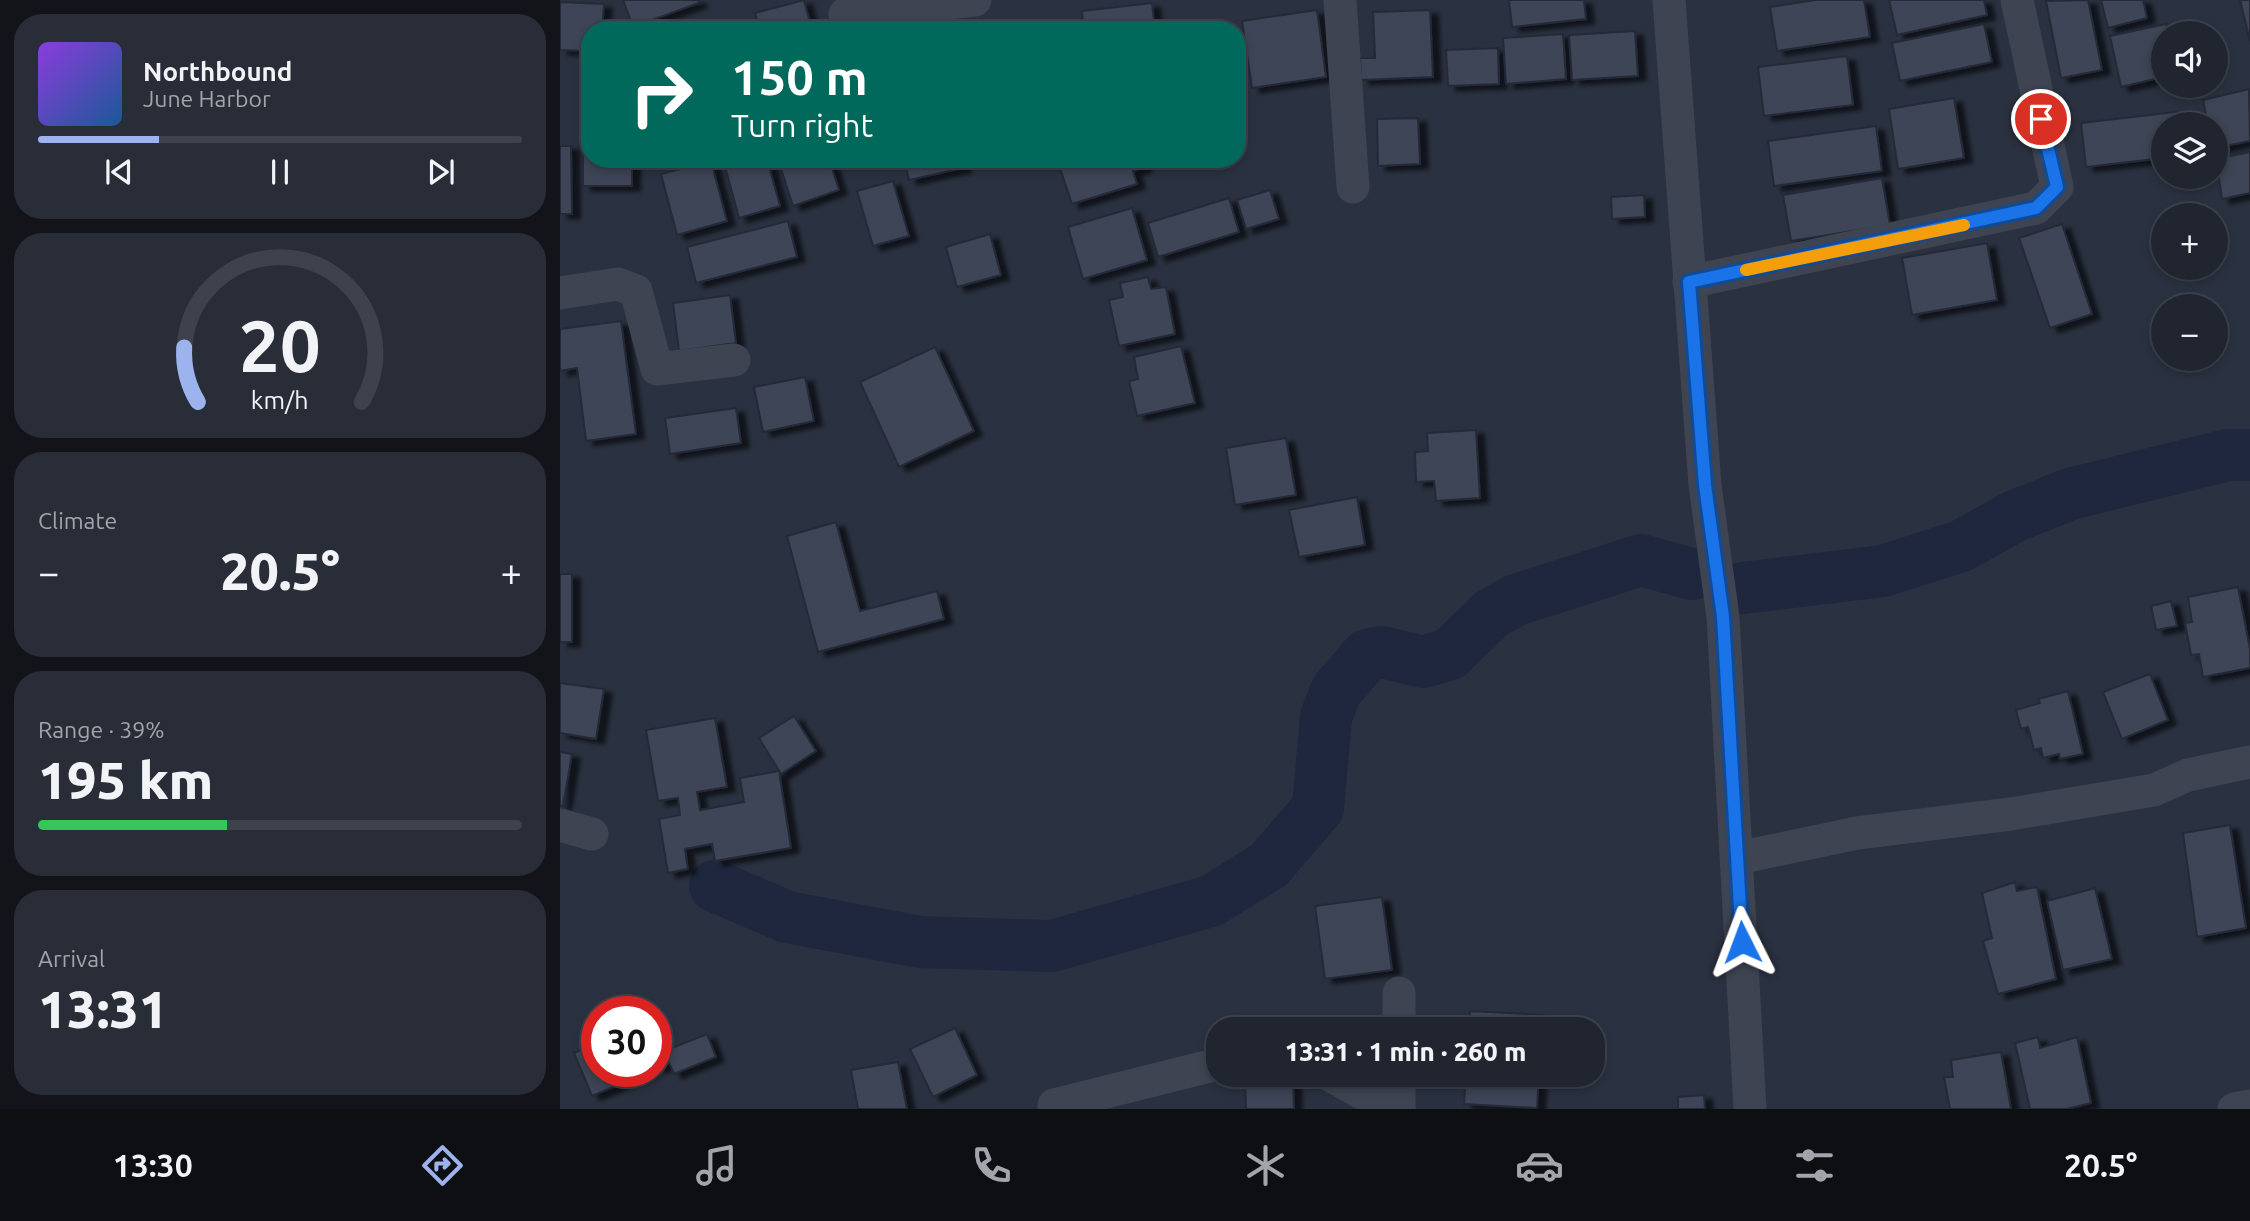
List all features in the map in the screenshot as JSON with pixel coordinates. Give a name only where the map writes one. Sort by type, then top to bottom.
[{"type":"street","points":[[845,14],[975,0]]},
{"type":"street","points":[[1340,0],[1353,187]]},
{"type":"street","points":[[1670,0],[1705,485],[1723,617],[1750,1109]]},
{"type":"street","points":[[1689,282],[2036,208],[2057,187],[2017,0]]},
{"type":"street","points":[[560,293],[618,284],[636,291],[657,369],[734,360]]},
{"type":"street","points":[[1738,858],[1857,833],[2011,814],[2154,790],[2188,775],[2250,762]]},
{"type":"street","points":[[560,825],[592,834]]},
{"type":"street","points":[[1399,993],[1399,1017]]},
{"type":"street","points":[[1054,1105],[1206,1067]]},
{"type":"street","points":[[1351,1087],[1390,1109]]},
{"type":"street","points":[[1399,1087],[1399,1109]]},
{"type":"street","points":[[2234,1109],[2250,1105]]},
{"type":"building","points":[[623,0],[698,0],[699,3],[650,21],[631,21]]},
{"type":"building","points":[[804,0],[810,21],[757,21],[755,13]]},
{"type":"building","points":[[1509,0],[1584,0],[1586,19],[1512,27]]},
{"type":"building","points":[[1815,0],[1864,0],[1870,37],[1777,51],[1770,7]]},
{"type":"building","points":[[1889,0],[1984,0],[1987,15],[1897,35]]},
{"type":"building","points":[[2088,0],[2102,70],[2061,78],[2046,1]]},
{"type":"building","points":[[2101,0],[2143,0],[2147,18],[2108,28]]},
{"type":"building","points":[[2240,0],[2250,0],[2250,41]]},
{"type":"building","points":[[560,2],[604,4],[603,21],[581,21],[581,51],[560,50]]},
{"type":"building","points":[[1152,3],[1154,21],[1083,21],[1082,11]]},
{"type":"building","points":[[1317,10],[1326,77],[1252,88],[1246,48],[1246,21],[1242,21]]},
{"type":"building","points":[[1430,10],[1433,77],[1361,80],[1360,58],[1375,58],[1373,12]]},
{"type":"building","points":[[1984,24],[1992,62],[1900,81],[1892,43]]},
{"type":"building","points":[[2151,27],[2151,80],[2121,87],[2110,36]]},
{"type":"building","points":[[1635,31],[1638,76],[1572,80],[1569,35]]},
{"type":"building","points":[[1563,34],[1566,79],[1506,84],[1503,38]]},
{"type":"building","points":[[1498,48],[1499,84],[1448,86],[1446,50]]},
{"type":"building","points":[[1847,56],[1853,105],[1764,116],[1758,67]]},
{"type":"building","points":[[2249,89],[2250,141],[2228,146],[2228,112],[2206,112],[2203,100],[2228,98],[2228,94]]},
{"type":"building","points":[[1954,98],[1964,158],[1898,169],[1889,109]]},
{"type":"building","points":[[2151,115],[2151,159],[2086,167],[2081,123]]},
{"type":"building","points":[[1418,118],[1420,164],[1378,166],[1377,119]]},
{"type":"building","points":[[1876,126],[1882,171],[1774,186],[1768,141]]},
{"type":"building","points":[[560,146],[571,146],[572,214],[560,214]]},
{"type":"building","points":[[2250,152],[2250,193],[2222,199],[2220,189],[2228,189],[2228,157]]},
{"type":"building","points":[[583,168],[632,168],[632,186],[583,186]]},
{"type":"building","points":[[684,168],[713,168],[727,221],[677,235],[661,174]]},
{"type":"building","points":[[725,168],[769,168],[780,206],[739,218]]},
{"type":"building","points":[[781,168],[832,168],[839,190],[793,206]]},
{"type":"building","points":[[906,168],[963,168],[909,180]]},
{"type":"building","points":[[1060,168],[1141,168],[1133,171],[1137,184],[1072,204]]},
{"type":"building","points":[[1882,178],[1890,225],[1791,241],[1783,195]]},
{"type":"building","points":[[893,181],[909,236],[873,246],[857,191]]},
{"type":"building","points":[[1270,190],[1279,219],[1246,229],[1237,200]]},
{"type":"building","points":[[1644,195],[1645,217],[1612,219],[1611,197]]},
{"type":"building","points":[[1229,198],[1239,232],[1158,257],[1148,223]]},
{"type":"building","points":[[1132,208],[1147,260],[1083,279],[1068,227]]},
{"type":"building","points":[[788,221],[797,257],[696,283],[687,247]]},
{"type":"building","points":[[2062,224],[2092,314],[2050,328],[2019,238]]},
{"type":"building","points":[[990,234],[1001,275],[957,287],[946,247]]},
{"type":"building","points":[[1987,243],[1997,300],[1912,315],[1902,258]]},
{"type":"building","points":[[1148,277],[1151,289],[1166,287],[1175,334],[1119,346],[1109,300],[1123,297],[1120,283]]},
{"type":"building","points":[[730,295],[736,343],[679,351],[673,303]]},
{"type":"building","points":[[621,321],[636,434],[586,441],[577,368],[560,371],[560,329]]},
{"type":"building","points":[[1181,346],[1195,403],[1137,416],[1129,381],[1138,379],[1134,357]]},
{"type":"building","points":[[935,347],[974,431],[899,467],[860,382]]},
{"type":"building","points":[[805,377],[814,421],[763,432],[754,387]]},
{"type":"building","points":[[736,408],[741,443],[670,454],[665,418]]},
{"type":"building","points":[[1476,430],[1480,498],[1436,501],[1434,481],[1416,482],[1415,452],[1428,451],[1427,433]]},
{"type":"building","points":[[1286,438],[1296,495],[1235,505],[1226,448]]},
{"type":"building","points":[[1357,497],[1365,545],[1299,557],[1289,510]]},
{"type":"building","points":[[836,522],[860,611],[937,591],[944,619],[818,652],[787,536]]},
{"type":"building","points":[[560,574],[572,574],[572,642],[560,642]]},
{"type":"building","points":[[2238,587],[2250,649],[2250,668],[2203,677],[2199,654],[2191,655],[2185,623],[2192,622],[2188,597]]},
{"type":"building","points":[[2171,601],[2177,626],[2156,630],[2151,606]]},
{"type":"building","points":[[2150,674],[2168,720],[2122,739],[2103,692]]},
{"type":"building","points":[[560,683],[604,689],[596,739],[560,733]]},
{"type":"building","points":[[2068,691],[2083,754],[2060,759],[2059,754],[2043,758],[2041,748],[2034,750],[2028,727],[2021,729],[2016,710],[2040,703],[2038,699]]},
{"type":"building","points":[[794,716],[816,751],[781,774],[759,738]]},
{"type":"building","points":[[715,718],[727,787],[697,792],[700,810],[744,802],[740,778],[779,771],[791,848],[715,861],[712,844],[685,849],[688,869],[668,873],[659,819],[680,815],[678,798],[658,801],[646,730]]},
{"type":"building","points":[[560,752],[572,754],[563,806],[560,806]]},
{"type":"building","points":[[2230,825],[2246,928],[2197,937],[2183,833]]},
{"type":"building","points":[[2015,882],[2017,891],[2037,887],[2056,979],[1998,994],[1983,941],[1992,938],[1982,893]]},
{"type":"building","points":[[2095,888],[2112,959],[2063,970],[2047,901]]},
{"type":"building","points":[[1382,897],[1392,970],[1325,979],[1315,906]]},
{"type":"building","points":[[1470,1011],[1543,1015],[1543,1017],[1470,1017]]},
{"type":"building","points":[[955,1028],[977,1075],[933,1097],[910,1049]]},
{"type":"building","points":[[707,1034],[716,1057],[674,1074],[672,1048]]},
{"type":"building","points":[[2038,1037],[2040,1048],[2077,1037],[2091,1103],[2067,1109],[2030,1109],[2015,1043]]},
{"type":"building","points":[[581,1050],[581,1070],[574,1053]]},
{"type":"building","points":[[2001,1052],[2011,1109],[1950,1109],[1944,1077],[1953,1077],[1951,1060]]},
{"type":"building","points":[[898,1062],[907,1109],[858,1109],[851,1070]]},
{"type":"building","points":[[588,1087],[613,1087],[592,1096]]},
{"type":"building","points":[[1245,1087],[1293,1087],[1294,1109],[1246,1109]]},
{"type":"building","points":[[1465,1087],[1538,1087],[1537,1108],[1464,1104]]},
{"type":"building","points":[[1704,1095],[1705,1109],[1678,1109],[1678,1097]]},
{"type":"waterway","points":[[1743,588],[1883,571],[1961,546],[2015,516],[2070,494],[2228,455],[2250,455]]},
{"type":"waterway","points":[[715,886],[787,917],[920,942],[1052,946],[1211,901],[1269,865],[1318,808],[1326,717],[1336,691],[1367,655],[1382,652],[1423,662],[1450,654],[1492,613],[1516,600],[1641,560],[1692,574]]},
{"type":"slow traffic","points":[[1746,270],[1964,225]]},
{"type":"route","points":[[1742,942],[1723,617],[1705,485],[1689,282],[2036,208],[2057,187],[2041,119]]}]
